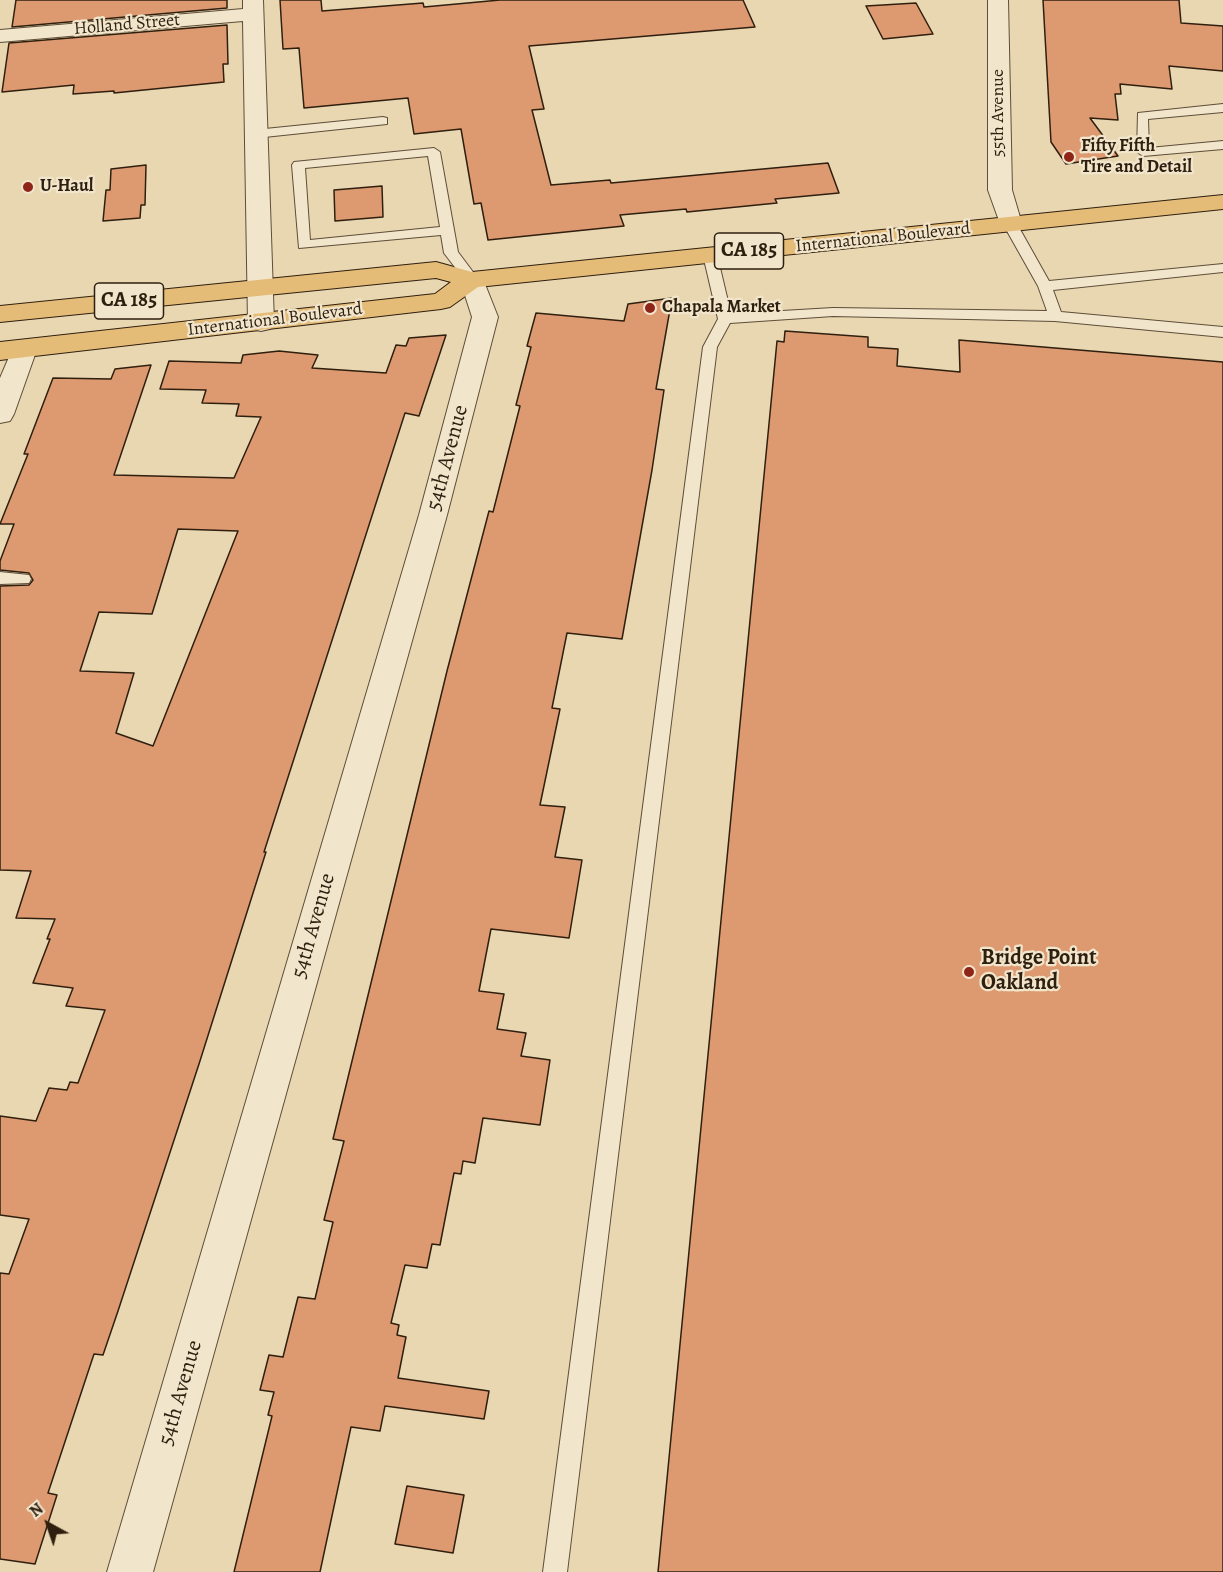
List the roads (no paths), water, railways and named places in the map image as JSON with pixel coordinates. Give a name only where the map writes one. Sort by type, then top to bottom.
[{"type":"main road","name":"International Boulevard","points":[[0,314],[436,270],[472,280],[1223,202]]},
{"type":"main road","name":"International Boulevard","points":[[12,350],[441,301],[472,280]]},
{"type":"street","name":"55th Avenue","points":[[998,0],[1000,190],[1010,224]]},
{"type":"street","name":"Holland Street","points":[[0,36],[253,7]]},
{"type":"street","points":[[253,7],[261,322]]},
{"type":"street","name":"54th Avenue","points":[[130,1572],[436,503],[485,317],[472,280]]},
{"type":"street","points":[[0,414],[12,350]]},
{"type":"lane","points":[[1223,108],[1142,116],[1143,152],[1223,145]]},
{"type":"lane","points":[[255,134],[383,121]]},
{"type":"lane","points":[[447,230],[304,245],[298,165],[434,152],[451,253],[472,280]]},
{"type":"lane","points":[[1010,224],[1045,286],[1055,316]]},
{"type":"lane","points":[[555,1572],[710,347],[725,320],[710,255]]},
{"type":"lane","points":[[1045,286],[1223,268]]},
{"type":"lane","points":[[725,320],[833,312],[1055,316],[1223,332]]},
{"type":"lane","points":[[0,578],[23,579]]},
{"type":"place","name":"Fifty Fifth Tire and Detail","points":[[1069,157]]},
{"type":"place","name":"U-Haul","points":[[28,187]]},
{"type":"place","name":"Chapala Market","points":[[650,308]]},
{"type":"place","name":"Bridge Point Oakland","points":[[969,972]]}]
